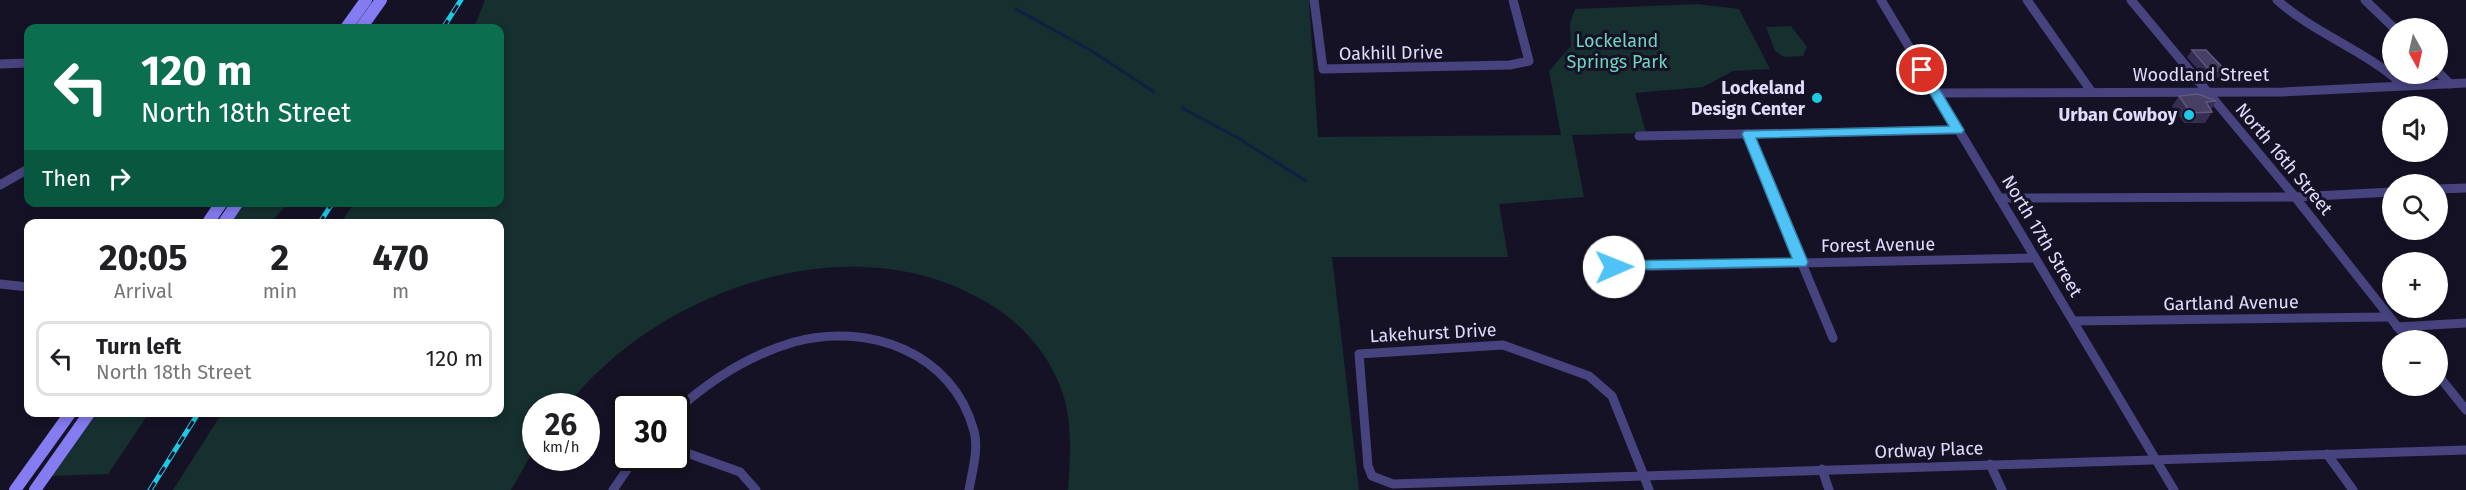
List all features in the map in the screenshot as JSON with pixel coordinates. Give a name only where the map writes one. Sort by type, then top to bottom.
[{"type":"street","points":[[349,24],[366,0]]},
{"type":"street","points":[[364,24],[381,0]]},
{"type":"street","name":"Oakhill Drive","points":[[1314,0],[1323,69],[1510,65],[1529,61],[1513,0]]},
{"type":"street","name":"North 17th Street","points":[[1881,0],[2174,490]]},
{"type":"street","points":[[2027,0],[2091,91]]},
{"type":"street","name":"North 16th Street","points":[[2131,0],[2295,197],[2382,308]]},
{"type":"street","points":[[2277,0],[2298,20],[2362,51],[2403,85]]},
{"type":"street","points":[[2365,0],[2384,18]]},
{"type":"street","points":[[0,64],[24,63]]},
{"type":"street","name":"Woodland Street","points":[[1935,93],[2283,92],[2466,83]]},
{"type":"street","points":[[1639,136],[1958,130]]},
{"type":"street","points":[[1748,134],[1833,338]]},
{"type":"street","points":[[0,185],[24,171]]},
{"type":"street","points":[[2448,189],[2466,188]]},
{"type":"street","points":[[1999,198],[2295,197],[2382,193]]},
{"type":"street","name":"Forest Avenue","points":[[1614,267],[2035,258]]},
{"type":"street","points":[[0,284],[24,287]]},
{"type":"street","name":"Gartland Avenue","points":[[2074,321],[2382,317]]},
{"type":"street","name":"North 16th Street","points":[[2390,318],[2400,330]]},
{"type":"street","points":[[2397,327],[2466,323]]},
{"type":"street","points":[[690,401],[734,368],[765,352],[796,342],[830,338],[893,342],[925,357],[949,379],[964,404],[975,433],[969,490]]},
{"type":"street","name":"Lakehurst Drive","points":[[1393,484],[1372,476],[1368,466],[1359,354],[1503,345],[1589,376],[1612,396],[1649,490]]},
{"type":"street","points":[[2448,388],[2466,410]]},
{"type":"street","points":[[17,487],[67,417]]},
{"type":"street","points":[[17,487],[37,487],[86,417]]},
{"type":"street","name":"Ordway Place","points":[[1393,484],[1475,486],[1645,475],[2466,450]]},
{"type":"street","points":[[690,454],[740,472],[756,490]]},
{"type":"street","points":[[2327,454],[2353,490]]},
{"type":"street","points":[[1990,464],[2002,490]]},
{"type":"street","points":[[1822,470],[1829,490]]},
{"type":"street","points":[[613,490],[626,471]]},
{"type":"green space","name":"Lockeland Springs Park","points":[[485,0],[1309,0],[1318,137],[1561,135],[1549,71],[1571,46],[1570,23],[1575,9],[1698,4],[1739,9],[1770,69],[1733,71],[1703,87],[1635,93],[1646,133],[1572,135],[1584,197],[1499,204],[1508,257],[1332,257],[1359,490],[1068,490],[1070,440],[1068,415],[1055,375],[1037,346],[1001,311],[971,294],[919,275],[864,267],[808,270],[752,282],[698,303],[648,332],[604,366],[579,393],[522,393],[522,471],[511,490],[173,490],[219,417],[504,417],[504,219],[344,219],[351,207],[504,207],[504,24],[476,24]]},
{"type":"green space","points":[[1791,26],[1807,47],[1803,56],[1784,57],[1775,51],[1766,27]]},
{"type":"green space","points":[[242,207],[284,207],[274,219],[234,219]]},
{"type":"green space","points":[[93,417],[146,417],[108,474],[51,476]]},
{"type":"building","points":[[2192,50],[2206,50],[2226,71],[2210,71]]},
{"type":"building","points":[[2198,94],[2216,101],[2206,102],[2212,112],[2191,113],[2179,96]]},
{"type":"waterway","points":[[1016,9],[1092,51],[1154,92]]},
{"type":"waterway","points":[[1182,108],[1238,138],[1306,181]]},
{"type":"railway","points":[[446,24],[461,0]]},
{"type":"railway","points":[[322,219],[330,207]]},
{"type":"railway","points":[[150,490],[196,417]]},
{"type":"place","name":"Lockeland Design Center","points":[[1817,98]]},
{"type":"place","name":"Urban Cowboy","points":[[2189,115]]},
{"type":"route","points":[[1614,267],[1801,262],[1748,134],[1958,130],[1922,70]]}]
